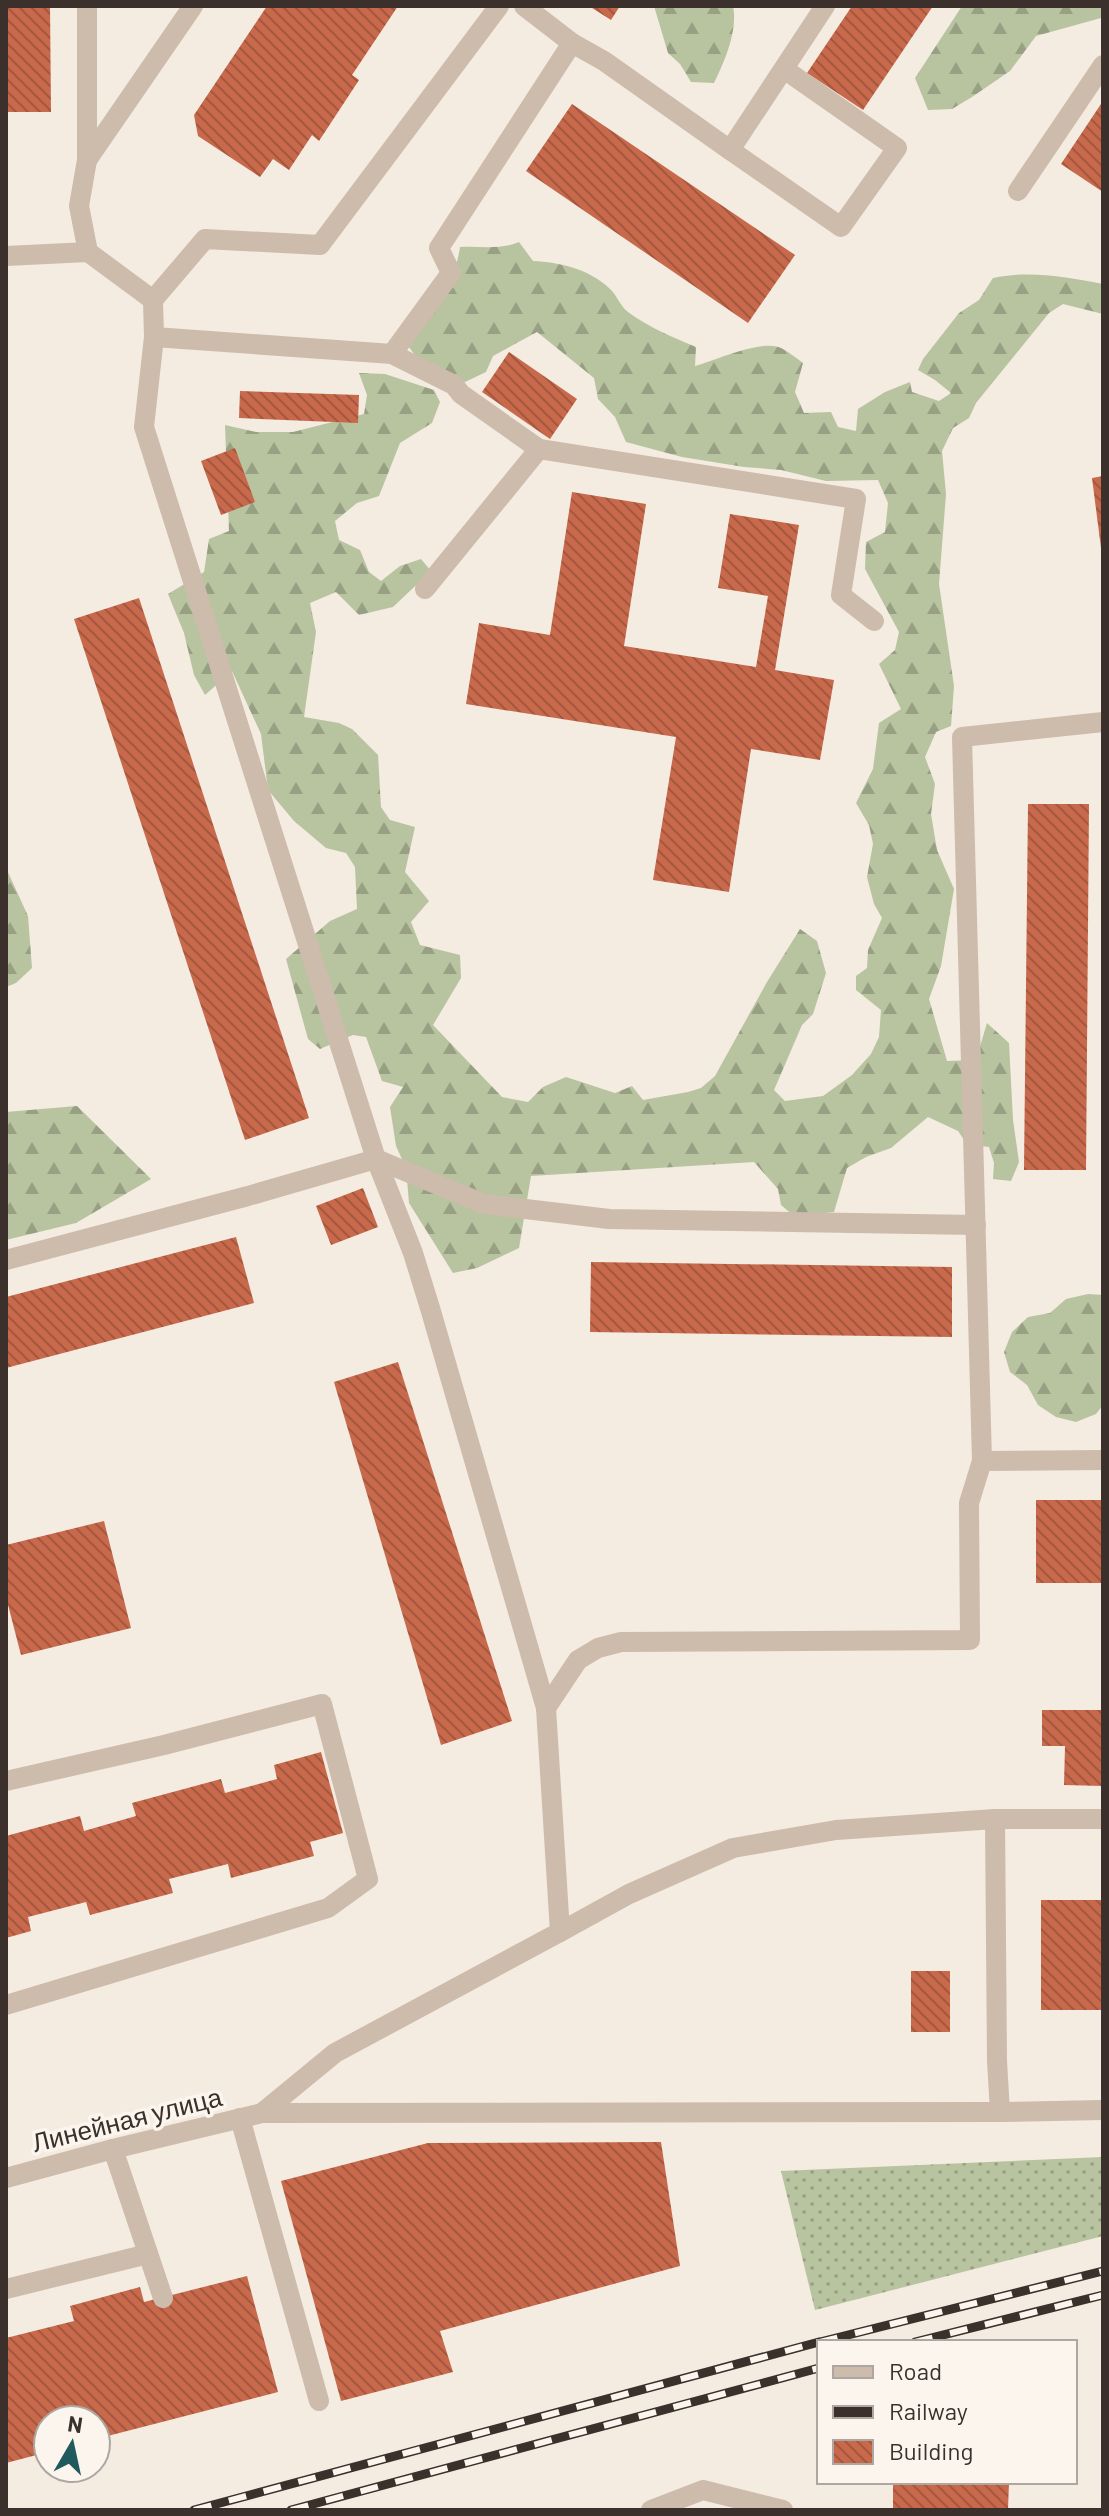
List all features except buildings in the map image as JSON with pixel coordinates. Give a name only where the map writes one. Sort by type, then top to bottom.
[{"type":"street","points":[[87,6],[87,160],[79,206],[88,252]]},
{"type":"street","points":[[87,160],[193,6]]},
{"type":"street","points":[[499,6],[320,245],[205,239],[153,300],[154,337],[144,427],[376,1159],[413,1253],[546,1708],[560,1932]]},
{"type":"street","points":[[524,6],[572,43],[604,61],[841,227],[897,148],[784,69]]},
{"type":"street","points":[[730,150],[825,6]]},
{"type":"street","points":[[392,354],[451,273],[439,248],[572,43]]},
{"type":"street","points":[[1018,191],[1103,65]]},
{"type":"street","points":[[6,256],[88,252],[153,300]]},
{"type":"street","points":[[154,337],[392,354],[454,385],[461,394],[539,449],[856,499],[841,595],[874,621]]},
{"type":"street","points":[[425,589],[539,449]]},
{"type":"street","points":[[546,1708],[578,1660],[598,1648],[621,1642],[970,1640],[969,1503],[982,1461],[962,737],[1103,722]]},
{"type":"street","points":[[6,1260],[376,1159],[484,1204],[609,1219],[976,1225]]},
{"type":"street","points":[[982,1461],[1103,1460]]},
{"type":"street","points":[[6,1781],[164,1745],[322,1704],[368,1879],[328,1908],[6,2005]]},
{"type":"street","points":[[995,1819],[1000,2112]]},
{"type":"street","points":[[262,2113],[335,2053],[629,1894],[733,1848],[836,1830],[995,1819],[1103,1819]]},
{"type":"street","points":[[262,2113],[1103,2110]]},
{"type":"street","name":"Линейная улица","points":[[6,2178],[262,2113]]},
{"type":"street","points":[[240,2118],[319,2401]]},
{"type":"street","points":[[113,2149],[163,2298]]},
{"type":"street","points":[[6,2289],[148,2254]]},
{"type":"street","points":[[651,2510],[703,2490],[783,2510]]},
{"type":"green space","points":[[654,6],[733,6],[732,35],[714,83],[691,82],[680,64],[668,53]]},
{"type":"green space","points":[[962,6],[1103,6],[1101,18],[1036,36],[1010,71],[952,109],[928,110],[915,78]]},
{"type":"green space","points":[[519,242],[533,261],[583,271],[609,288],[625,310],[636,318],[696,347],[695,366],[751,348],[781,348],[803,363],[795,392],[804,413],[831,412],[838,427],[856,431],[858,409],[885,392],[910,382],[912,392],[939,401],[951,393],[918,370],[959,313],[979,300],[993,278],[1034,275],[1103,284],[1103,314],[1063,304],[1049,313],[976,403],[969,418],[953,428],[942,451],[946,494],[939,584],[954,686],[951,726],[936,732],[925,757],[935,784],[931,814],[937,850],[954,889],[941,966],[929,999],[947,1061],[976,1060],[987,1023],[1009,1043],[1013,1120],[1019,1162],[1011,1181],[993,1179],[994,1163],[989,1147],[967,1144],[958,1131],[928,1117],[891,1148],[847,1168],[834,1212],[794,1216],[781,1205],[778,1189],[754,1162],[531,1176],[519,1248],[477,1268],[453,1273],[409,1203],[406,1168],[396,1146],[390,1107],[403,1087],[382,1081],[366,1037],[353,1035],[320,1049],[308,1039],[286,959],[330,921],[357,909],[355,867],[346,853],[326,848],[294,821],[268,790],[261,734],[232,671],[205,695],[194,675],[184,633],[168,594],[204,572],[209,539],[229,531],[225,425],[256,432],[293,432],[364,414],[367,395],[359,373],[385,374],[434,390],[440,402],[432,423],[400,443],[379,496],[357,503],[335,521],[339,540],[360,550],[369,572],[381,581],[400,566],[421,559],[431,571],[393,607],[359,615],[336,592],[310,603],[316,632],[304,717],[339,723],[352,729],[378,755],[381,807],[390,820],[415,827],[405,872],[429,901],[411,922],[420,945],[460,955],[461,978],[433,1025],[502,1097],[528,1102],[543,1087],[566,1077],[615,1093],[632,1086],[643,1100],[688,1092],[701,1088],[715,1076],[800,929],[817,941],[826,973],[813,1014],[802,1025],[774,1090],[785,1101],[823,1096],[852,1075],[871,1054],[879,1037],[881,1010],[856,990],[856,976],[867,968],[868,950],[882,918],[874,904],[867,877],[873,844],[869,825],[856,803],[873,769],[879,723],[901,709],[879,664],[895,650],[899,632],[865,569],[866,542],[885,532],[888,503],[878,480],[826,481],[781,470],[682,457],[626,442],[615,417],[598,399],[594,378],[537,332],[493,356],[486,372],[465,382],[425,364],[408,345],[447,287],[460,247],[498,247]]},
{"type":"green space","points":[[6,868],[28,916],[32,968],[16,983],[6,987]]},
{"type":"green space","points":[[77,1106],[151,1179],[76,1223],[6,1240],[6,1112]]},
{"type":"green space","points":[[1088,1294],[1103,1295],[1103,1405],[1096,1414],[1076,1422],[1056,1417],[1038,1405],[1027,1385],[1010,1372],[1004,1352],[1012,1332],[1028,1317],[1050,1313],[1066,1299]]},
{"type":"green space","points":[[1103,2157],[1103,2236],[815,2310],[781,2171]]},
{"type":"railway","points":[[828,2340],[1103,2271]]},
{"type":"railway","points":[[923,2340],[1103,2295]]},
{"type":"railway","points":[[194,2510],[817,2343]]},
{"type":"railway","points":[[291,2510],[817,2369]]}]
